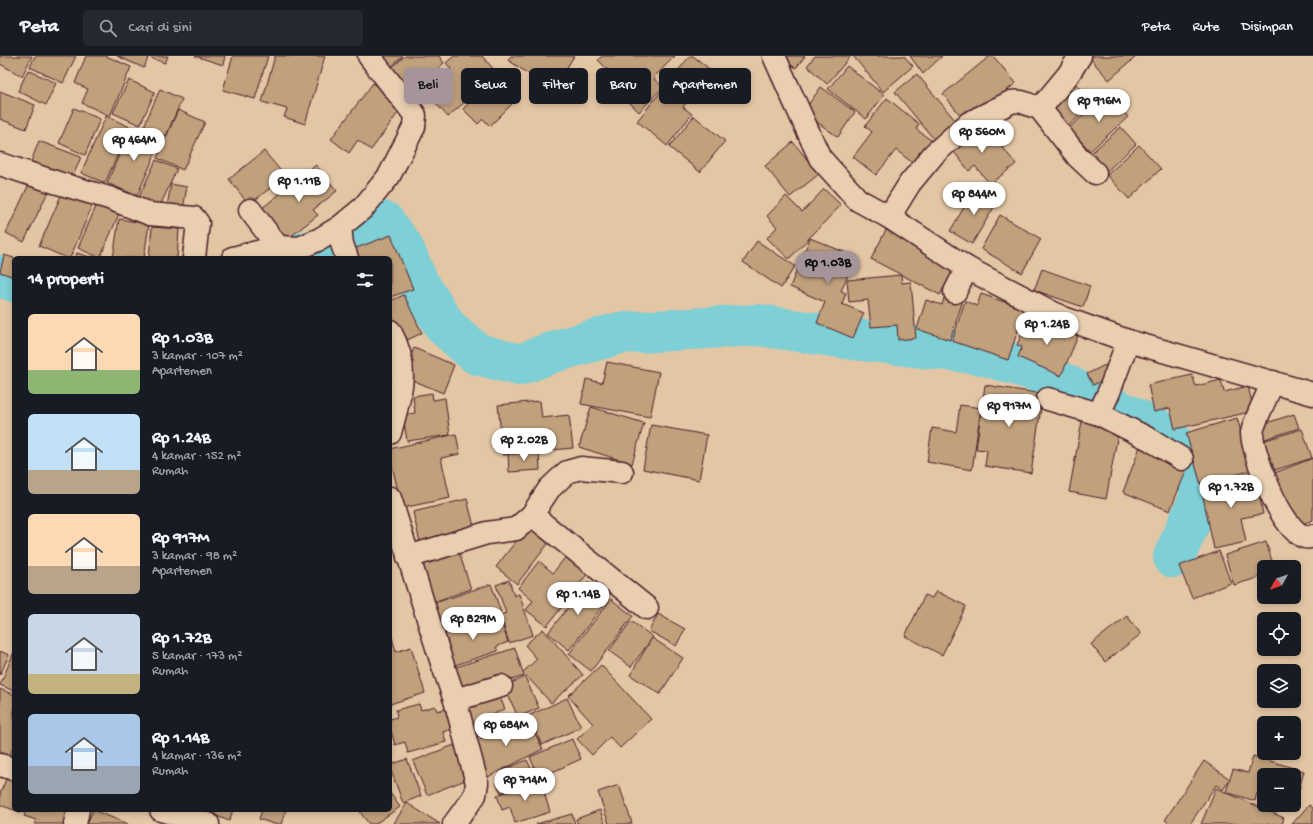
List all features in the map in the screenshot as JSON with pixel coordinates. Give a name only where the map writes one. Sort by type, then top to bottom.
[{"type":"street","points":[[241,256],[278,247],[299,248],[320,239],[342,241],[363,208],[389,176],[414,127],[415,115],[369,56]]},
{"type":"street","points":[[889,217],[910,183],[934,154],[969,123],[1018,100],[1024,101],[1033,107],[1044,104],[1068,75],[1080,56]]},
{"type":"street","points":[[772,58],[820,158],[858,200],[889,217],[967,268],[1061,317],[1128,341],[1313,394]]},
{"type":"street","points":[[1038,106],[1078,157],[1095,173]]},
{"type":"street","points":[[0,164],[58,184],[109,198],[150,214],[194,218],[198,223],[194,256]]},
{"type":"street","points":[[250,210],[278,247]]},
{"type":"street","points":[[955,292],[967,268]]},
{"type":"street","points":[[392,334],[403,367],[401,389],[392,425]]},
{"type":"street","points":[[1103,405],[1128,341]]},
{"type":"street","points":[[1273,382],[1253,428],[1253,442],[1264,478],[1280,511],[1292,529],[1301,536],[1313,536]]},
{"type":"street","points":[[1048,399],[1103,405],[1151,440],[1182,459]]},
{"type":"street","points":[[408,557],[487,534],[516,529],[532,515],[549,489],[567,472],[581,468],[622,472]]},
{"type":"street","points":[[392,505],[455,700],[477,783],[475,795],[454,824]]},
{"type":"street","points":[[532,515],[647,608]]},
{"type":"street","points":[[455,700],[502,686]]},
{"type":"street","points":[[0,765],[12,768]]},
{"type":"street","points":[[75,824],[78,812]]},
{"type":"street","points":[[168,812],[208,824]]},
{"type":"building","points":[[0,56],[32,56],[22,76],[0,64]]},
{"type":"building","points":[[35,56],[76,56],[63,83],[30,67]]},
{"type":"building","points":[[86,56],[106,56],[131,67],[110,116],[82,103],[88,89],[75,83]]},
{"type":"building","points":[[117,56],[149,56],[144,68]]},
{"type":"building","points":[[151,56],[168,56],[165,63],[151,58]]},
{"type":"building","points":[[195,56],[225,56],[223,65]]},
{"type":"building","points":[[233,56],[268,56],[255,99],[223,90]]},
{"type":"building","points":[[275,56],[325,56],[305,124],[284,117],[287,109],[262,102]]},
{"type":"building","points":[[378,56],[403,56],[389,69]]},
{"type":"building","points":[[405,56],[439,56],[444,63],[438,68],[404,68],[404,89],[388,71]]},
{"type":"building","points":[[454,56],[482,56],[493,68],[461,68],[461,104],[462,104],[448,117],[437,104],[453,104],[453,68],[450,68],[446,63]]},
{"type":"building","points":[[511,56],[574,56],[567,68],[529,68],[529,74],[508,60]]},
{"type":"building","points":[[602,56],[675,56],[663,68],[659,68],[659,72],[653,78],[659,83],[659,91],[651,100],[651,68],[606,68],[598,60]]},
{"type":"building","points":[[690,56],[693,56],[708,68],[680,68]]},
{"type":"building","points":[[783,56],[805,56],[796,68],[781,59]]},
{"type":"building","points":[[815,56],[851,56],[827,84],[807,66]]},
{"type":"building","points":[[853,56],[904,56],[913,66],[883,92]]},
{"type":"building","points":[[910,56],[942,56],[923,74]]},
{"type":"building","points":[[990,56],[993,56],[1016,83],[967,123],[943,94]]},
{"type":"building","points":[[1088,56],[1137,56],[1109,80]]},
{"type":"building","points":[[847,66],[884,95],[866,119],[828,89]]},
{"type":"building","points":[[28,70],[56,83],[46,105],[18,91]]},
{"type":"building","points":[[917,74],[959,125],[937,143],[895,92]]},
{"type":"building","points":[[129,80],[155,92],[140,125],[113,113]]},
{"type":"building","points":[[373,83],[403,106],[371,150],[358,140],[349,153],[331,139]]},
{"type":"building","points":[[1076,83],[1094,103],[1065,129],[1047,108]]},
{"type":"building","points":[[821,87],[855,112],[838,137],[803,112]]},
{"type":"building","points":[[160,89],[182,99],[166,136],[144,126]]},
{"type":"building","points":[[0,91],[35,105],[26,129],[0,119]]},
{"type":"building","points":[[659,94],[659,104],[685,104],[683,107],[692,114],[667,146],[637,121]]},
{"type":"building","points":[[1108,94],[1128,117],[1090,151],[1069,128]]},
{"type":"building","points":[[887,98],[919,124],[916,129],[936,144],[918,167],[896,150],[876,175],[853,157],[872,132],[865,126]]},
{"type":"building","points":[[468,104],[512,104],[490,126],[483,119],[478,124],[463,109]]},
{"type":"building","points":[[631,104],[647,104],[639,112]]},
{"type":"building","points":[[74,108],[100,119],[85,155],[59,143]]},
{"type":"building","points":[[178,110],[205,122],[183,170],[157,158]]},
{"type":"building","points":[[106,116],[130,127],[105,183],[81,173]]},
{"type":"building","points":[[694,116],[725,141],[700,172],[669,147]]},
{"type":"building","points":[[971,126],[978,134],[986,127],[1016,164],[990,184],[975,166],[969,171],[948,144]]},
{"type":"building","points":[[131,127],[161,140],[137,196],[107,183]]},
{"type":"building","points":[[1121,127],[1136,144],[1106,172],[1090,154]]},
{"type":"building","points":[[39,141],[81,157],[71,181],[30,164]]},
{"type":"building","points":[[793,142],[819,174],[790,197],[765,166]]},
{"type":"building","points":[[1139,145],[1161,169],[1129,199],[1107,175]]},
{"type":"building","points":[[264,151],[285,176],[249,205],[229,179]]},
{"type":"building","points":[[156,160],[177,169],[160,206],[139,197]]},
{"type":"building","points":[[316,165],[337,191],[313,210],[318,215],[285,241],[261,209]]},
{"type":"building","points":[[29,184],[48,192],[24,242],[6,233]]},
{"type":"building","points":[[171,184],[187,187],[183,209],[167,206]]},
{"type":"building","points":[[824,189],[841,205],[789,259],[767,238],[777,227],[767,216],[786,196],[802,212]]},
{"type":"building","points":[[975,189],[997,202],[972,244],[950,231]]},
{"type":"building","points":[[63,191],[93,204],[71,256],[62,256],[39,246]]},
{"type":"building","points":[[97,204],[119,214],[101,256],[96,256],[78,248]]},
{"type":"building","points":[[1000,215],[1041,239],[1022,273],[981,249]]},
{"type":"building","points":[[119,219],[149,224],[144,256],[113,256]]},
{"type":"building","points":[[152,227],[179,229],[177,256],[149,256]]},
{"type":"building","points":[[886,230],[955,266],[940,295],[871,259]]},
{"type":"building","points":[[391,235],[413,289],[392,296],[392,256],[353,256],[351,250]]},
{"type":"building","points":[[810,238],[856,257],[841,291],[846,293],[842,304],[864,313],[853,338],[817,323],[825,302],[790,287]]},
{"type":"building","points":[[757,241],[795,266],[781,288],[743,262]]},
{"type":"building","points":[[77,253],[87,256],[76,256]]},
{"type":"building","points":[[4,255],[12,257],[12,276],[0,272]]},
{"type":"building","points":[[1042,269],[1090,286],[1083,307],[1034,290]]},
{"type":"building","points":[[901,275],[902,283],[911,282],[916,338],[898,340],[897,325],[871,327],[868,300],[849,302],[847,280]]},
{"type":"building","points":[[946,291],[964,297],[950,340],[917,329],[926,300],[942,305]]},
{"type":"building","points":[[981,294],[1025,309],[1008,360],[952,341],[965,301],[977,306]]},
{"type":"building","points":[[404,295],[422,333],[401,343],[392,325],[392,300]]},
{"type":"building","points":[[1035,317],[1078,336],[1061,376],[1018,357],[1022,347],[1017,345],[1025,327],[1029,329]]},
{"type":"building","points":[[414,348],[454,365],[443,393],[403,376]]},
{"type":"building","points":[[607,362],[659,372],[650,417],[581,404],[586,379],[602,383]]},
{"type":"building","points":[[1105,365],[1110,377],[1093,385],[1087,374]]},
{"type":"building","points":[[1192,375],[1196,386],[1221,380],[1224,392],[1248,386],[1254,411],[1175,429],[1170,408],[1154,412],[1148,385]]},
{"type":"building","points":[[985,385],[1043,394],[1031,473],[985,466],[987,450],[976,449]]},
{"type":"building","points":[[432,393],[433,400],[445,398],[450,435],[407,441],[403,415],[415,413],[413,396]]},
{"type":"building","points":[[540,401],[542,418],[569,415],[573,448],[503,455],[498,405]]},
{"type":"building","points":[[960,405],[981,408],[972,470],[927,462],[932,428],[956,432]]},
{"type":"building","points":[[591,407],[644,423],[632,464],[579,447]]},
{"type":"building","points":[[1294,414],[1299,428],[1259,441],[1254,427]]},
{"type":"building","points":[[1237,418],[1252,470],[1201,485],[1186,433]]},
{"type":"building","points":[[1082,421],[1119,428],[1106,499],[1069,492]]},
{"type":"building","points":[[651,425],[707,435],[699,480],[643,469]]},
{"type":"building","points":[[1302,429],[1312,458],[1269,472],[1259,442]]},
{"type":"building","points":[[456,434],[460,454],[441,458],[450,498],[402,508],[392,466],[392,449]]},
{"type":"building","points":[[1140,447],[1188,466],[1170,511],[1123,492]]},
{"type":"building","points":[[539,453],[540,470],[509,472],[508,454]]},
{"type":"building","points":[[1313,458],[1313,520],[1294,527],[1272,474]]},
{"type":"building","points":[[1256,476],[1263,514],[1241,518],[1246,542],[1214,549],[1201,487]]},
{"type":"building","points":[[467,499],[476,534],[421,547],[413,512]]},
{"type":"building","points":[[530,523],[551,540],[517,584],[496,567]]},
{"type":"building","points":[[1266,542],[1272,560],[1257,560],[1257,578],[1234,585],[1225,555]]},
{"type":"building","points":[[457,546],[471,589],[427,604],[413,561]]},
{"type":"building","points":[[570,551],[592,568],[547,626],[526,610],[533,601],[518,588],[539,561],[553,573]]},
{"type":"building","points":[[1219,551],[1231,583],[1192,598],[1179,566]]},
{"type":"building","points":[[509,580],[514,596],[519,594],[533,635],[509,643],[500,615],[506,613],[496,585]]},
{"type":"building","points":[[588,582],[609,598],[569,650],[548,633]]},
{"type":"building","points":[[491,584],[501,612],[438,634],[431,615],[438,612],[435,603]]},
{"type":"building","points":[[936,591],[966,606],[942,655],[905,636],[925,595],[932,598]]},
{"type":"building","points":[[611,599],[633,616],[591,671],[569,654]]},
{"type":"building","points":[[658,614],[685,629],[676,646],[649,631]]},
{"type":"building","points":[[499,615],[508,642],[496,647],[498,651],[449,667],[438,636]]},
{"type":"building","points":[[1127,616],[1141,634],[1105,662],[1091,644]]},
{"type":"building","points":[[631,621],[653,637],[631,667],[609,651]]},
{"type":"building","points":[[543,629],[583,675],[551,703],[523,672],[537,659],[525,645]]},
{"type":"building","points":[[392,637],[396,652],[411,647],[425,693],[392,703]]},
{"type":"building","points":[[652,638],[683,658],[660,694],[630,675]]},
{"type":"building","points":[[515,648],[524,676],[459,697],[450,669]]},
{"type":"building","points":[[0,651],[9,655],[0,675]]},
{"type":"building","points":[[12,657],[12,690],[0,685]]},
{"type":"building","points":[[601,665],[651,719],[620,748],[610,737],[592,755],[577,739],[593,724],[568,696]]},
{"type":"building","points":[[525,677],[539,708],[518,717],[504,686]]},
{"type":"building","points":[[0,689],[12,694],[12,750],[10,755],[0,751]]},
{"type":"building","points":[[498,693],[505,709],[494,714],[500,726],[475,738],[458,702]]},
{"type":"building","points":[[567,698],[581,727],[542,745],[528,716]]},
{"type":"building","points":[[419,704],[421,710],[435,706],[437,711],[448,708],[455,728],[443,732],[446,742],[408,753],[405,742],[395,745],[392,734],[392,718],[397,717],[396,710]]},
{"type":"building","points":[[526,716],[543,749],[486,778],[469,744]]},
{"type":"building","points":[[572,739],[581,759],[539,778],[530,757]]},
{"type":"building","points":[[454,745],[468,779],[427,795],[413,761]]},
{"type":"building","points":[[1253,756],[1257,757],[1257,760],[1267,760],[1294,768],[1257,768],[1257,793],[1255,801],[1226,792],[1233,769],[1248,773]]},
{"type":"building","points":[[407,759],[421,796],[403,803],[392,773],[392,764]]},
{"type":"building","points":[[527,760],[535,777],[501,793],[496,782],[506,777],[503,770]]},
{"type":"building","points":[[1204,761],[1230,779],[1223,790],[1216,785],[1190,824],[1170,824],[1165,820]]},
{"type":"building","points":[[1301,770],[1304,771],[1301,782]]},
{"type":"building","points":[[6,779],[12,781],[12,809],[0,805],[0,794]]},
{"type":"building","points":[[541,782],[550,812],[515,823],[510,807],[502,810],[497,795]]},
{"type":"building","points":[[619,785],[632,823],[630,824],[609,824],[598,792]]},
{"type":"building","points":[[1216,788],[1257,806],[1257,812],[1270,812],[1284,818],[1282,824],[1201,824]]},
{"type":"building","points":[[392,796],[400,807],[375,824],[369,824],[360,812],[392,812]]},
{"type":"building","points":[[407,803],[440,824],[395,824],[394,823]]},
{"type":"building","points":[[1309,805],[1313,808],[1313,824],[1292,824]]},
{"type":"building","points":[[600,810],[605,824],[578,824],[576,819]]},
{"type":"building","points":[[25,812],[75,812],[71,824],[35,824],[36,820],[24,816]]},
{"type":"building","points":[[92,812],[98,812],[128,824],[87,824]]},
{"type":"building","points":[[207,812],[232,812],[229,821]]},
{"type":"building","points":[[261,812],[285,812],[281,824],[274,824],[259,819]]},
{"type":"building","points":[[572,814],[575,824],[536,824]]},
{"type":"waterway","points":[[299,254],[321,249],[356,232],[366,225],[384,222],[402,246],[418,283],[446,327],[477,354],[519,365],[553,352],[620,333],[758,325],[853,339],[982,354],[1034,370],[1162,432],[1191,462],[1202,494],[1174,557]]},
{"type":"waterway","points":[[0,276],[12,280]]}]
